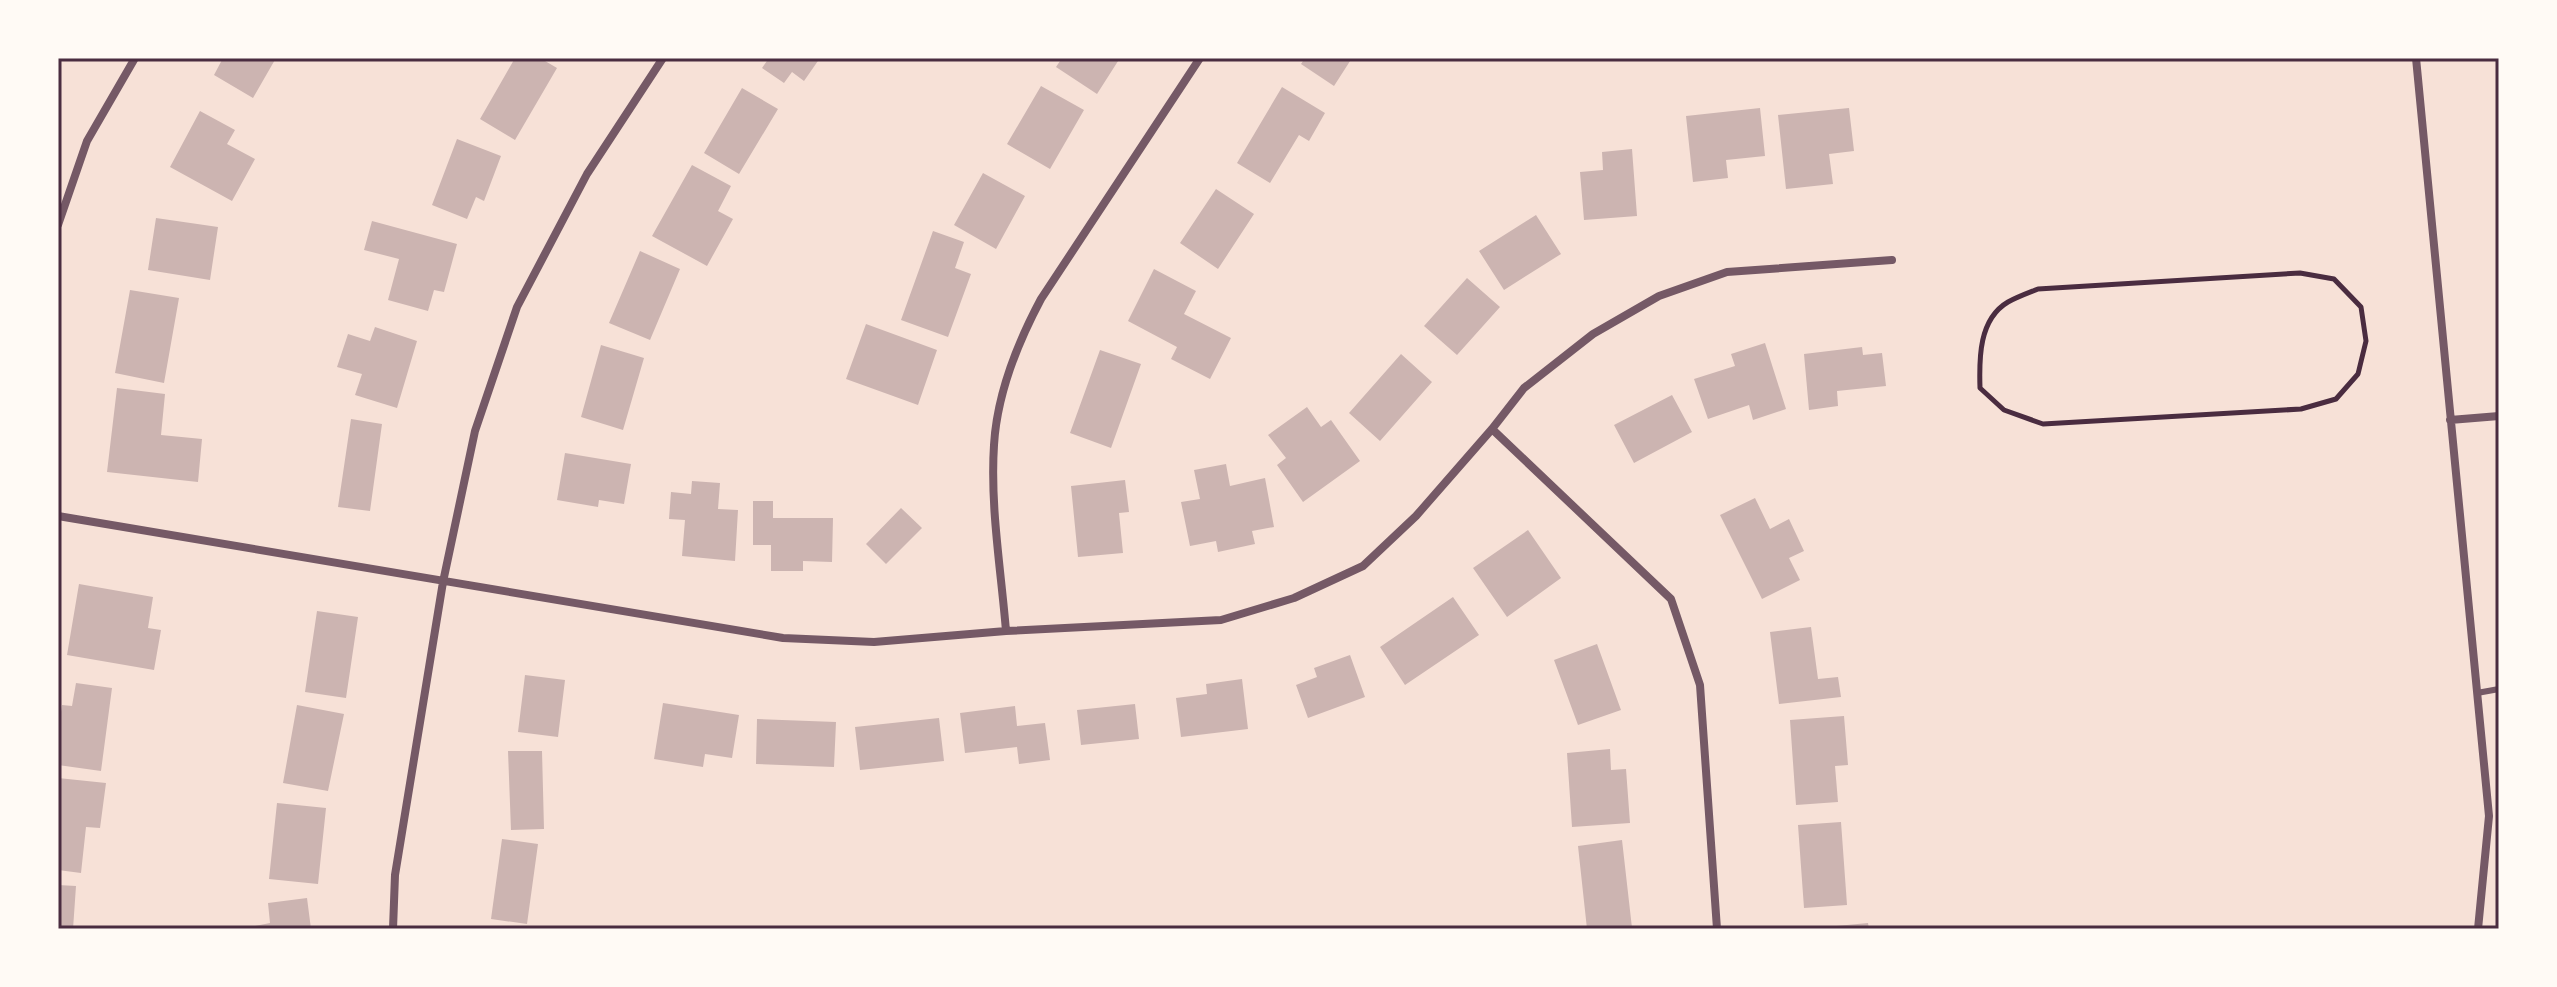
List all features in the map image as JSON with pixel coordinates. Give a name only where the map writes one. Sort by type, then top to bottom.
[{"type":"street","points":[[58,225],[87,141],[135,58]]},
{"type":"street","points":[[393,929],[395,875],[443,582],[475,431],[517,307],[587,174],[663,58]]},
{"type":"street","points":[[1006,631],[995,498],[994,444],[1004,387],[1020,338],[1041,299],[1200,58]]},
{"type":"street","points":[[2416,58],[2489,816],[2478,929]]},
{"type":"street","points":[[58,516],[783,638],[874,642],[1006,631],[1221,620],[1294,598],[1363,566],[1416,516],[1524,388],[1593,334],[1659,296],[1727,272],[1892,260]]},
{"type":"street","points":[[2450,420],[2499,416]]},
{"type":"street","points":[[1492,429],[1671,599],[1700,685],[1717,929]]},
{"type":"lane","points":[[2477,693],[2499,689]]},
{"type":"path","points":[[2300,273],[2334,279],[2361,307],[2366,341],[2358,374],[2336,399],[2301,409],[2043,424],[2004,410],[1980,388],[1979,357],[1988,322],[2006,303],[2038,289],[2300,273]]},
{"type":"building","points":[[223,58],[276,58],[253,98],[214,75]]},
{"type":"building","points":[[515,58],[540,58],[557,68],[515,140],[480,119]]},
{"type":"building","points":[[769,58],[820,58],[804,81],[792,72],[784,83],[762,68]]},
{"type":"building","points":[[1062,58],[1120,58],[1097,94],[1056,67]]},
{"type":"building","points":[[1305,58],[1352,58],[1334,86],[1301,64]]},
{"type":"building","points":[[1041,86],[1084,110],[1050,169],[1007,144]]},
{"type":"building","points":[[1282,87],[1325,113],[1309,141],[1299,135],[1270,183],[1237,163]]},
{"type":"building","points":[[742,88],[778,109],[739,174],[704,153]]},
{"type":"building","points":[[1760,108],[1765,156],[1726,160],[1728,178],[1693,182],[1686,116]]},
{"type":"building","points":[[1849,108],[1854,151],[1829,154],[1833,184],[1786,189],[1778,115]]},
{"type":"building","points":[[200,111],[235,130],[227,144],[255,159],[232,201],[170,167]]},
{"type":"building","points":[[457,139],[501,156],[484,201],[476,197],[467,219],[432,205]]},
{"type":"building","points":[[1632,149],[1637,216],[1584,220],[1580,172],[1603,170],[1602,152]]},
{"type":"building","points":[[692,165],[731,186],[718,211],[733,219],[707,266],[652,236]]},
{"type":"building","points":[[983,173],[1025,196],[996,249],[954,225]]},
{"type":"building","points":[[1216,189],[1254,214],[1218,269],[1180,243]]},
{"type":"building","points":[[1536,215],[1561,254],[1504,290],[1479,251]]},
{"type":"building","points":[[156,218],[218,227],[210,280],[148,270]]},
{"type":"building","points":[[372,221],[457,244],[444,292],[434,290],[428,311],[388,300],[399,259],[364,250]]},
{"type":"building","points":[[933,231],[964,242],[955,268],[971,274],[948,337],[901,320]]},
{"type":"building","points":[[640,251],[680,269],[650,340],[609,323]]},
{"type":"building","points":[[1154,269],[1196,291],[1184,314],[1231,338],[1210,379],[1171,359],[1177,347],[1128,321]]},
{"type":"building","points":[[1467,278],[1500,307],[1457,355],[1424,326]]},
{"type":"building","points":[[130,290],[179,298],[164,383],[115,373]]},
{"type":"building","points":[[866,324],[937,350],[918,405],[846,379]]},
{"type":"building","points":[[375,327],[417,341],[397,408],[355,395],[362,374],[337,367],[348,334],[370,341]]},
{"type":"building","points":[[1765,343],[1786,409],[1753,420],[1749,405],[1708,419],[1694,379],[1735,366],[1731,354]]},
{"type":"building","points":[[601,345],[644,358],[623,430],[581,417]]},
{"type":"building","points":[[1862,347],[1863,355],[1882,353],[1886,386],[1837,391],[1838,406],[1809,410],[1804,354]]},
{"type":"building","points":[[1100,350],[1141,364],[1111,448],[1070,433]]},
{"type":"building","points":[[1401,354],[1432,382],[1380,441],[1349,413]]},
{"type":"building","points":[[117,388],[165,394],[161,435],[202,439],[198,482],[107,472]]},
{"type":"building","points":[[1672,395],[1692,432],[1634,463],[1614,425]]},
{"type":"building","points":[[1307,407],[1321,427],[1331,420],[1360,461],[1303,502],[1277,465],[1286,458],[1268,435]]},
{"type":"building","points":[[351,419],[382,424],[370,511],[338,507]]},
{"type":"building","points":[[565,453],[631,464],[624,504],[599,500],[598,507],[557,500]]},
{"type":"building","points":[[1226,464],[1230,486],[1265,478],[1274,527],[1252,531],[1255,544],[1218,552],[1216,541],[1190,546],[1181,502],[1200,499],[1194,470]]},
{"type":"building","points":[[1125,480],[1129,512],[1119,513],[1123,553],[1078,557],[1071,486]]},
{"type":"building","points":[[692,481],[720,483],[718,509],[738,510],[735,561],[682,556],[685,520],[669,519],[671,492],[691,494]]},
{"type":"building","points":[[1755,498],[1770,529],[1789,519],[1804,551],[1789,558],[1800,580],[1762,599],[1720,515]]},
{"type":"building","points":[[753,501],[773,501],[773,518],[833,518],[832,562],[803,561],[803,571],[771,571],[771,545],[753,545]]},
{"type":"building","points":[[901,508],[922,528],[886,564],[866,544]]},
{"type":"building","points":[[1528,530],[1561,578],[1507,617],[1473,568]]},
{"type":"building","points":[[79,584],[153,597],[148,628],[161,630],[154,670],[67,655]]},
{"type":"building","points":[[1453,597],[1479,635],[1405,685],[1380,647]]},
{"type":"building","points":[[317,611],[358,617],[346,698],[305,692]]},
{"type":"building","points":[[1811,627],[1818,679],[1838,677],[1841,697],[1779,704],[1770,632]]},
{"type":"building","points":[[1597,644],[1621,710],[1578,725],[1554,660]]},
{"type":"building","points":[[1350,655],[1365,697],[1308,718],[1296,685],[1317,677],[1314,668]]},
{"type":"building","points":[[525,675],[565,680],[558,737],[518,732]]},
{"type":"building","points":[[1242,679],[1248,729],[1181,737],[1176,698],[1207,694],[1206,684]]},
{"type":"building","points":[[76,683],[112,688],[101,771],[58,765],[62,705],[72,706]]},
{"type":"building","points":[[663,703],[739,715],[732,758],[705,754],[703,767],[654,759]]},
{"type":"building","points":[[1135,704],[1139,739],[1081,745],[1077,710]]},
{"type":"building","points":[[297,705],[344,714],[328,791],[283,783]]},
{"type":"building","points":[[1015,706],[1017,726],[1045,723],[1050,760],[1019,764],[1017,747],[965,753],[960,713]]},
{"type":"building","points":[[1844,716],[1848,765],[1835,766],[1838,802],[1796,805],[1790,720]]},
{"type":"building","points":[[939,718],[944,761],[860,770],[855,727]]},
{"type":"building","points":[[757,719],[836,722],[834,767],[756,764]]},
{"type":"building","points":[[1610,749],[1611,770],[1626,769],[1630,823],[1572,827],[1567,753]]},
{"type":"building","points":[[508,751],[542,751],[544,829],[511,830]]},
{"type":"building","points":[[58,778],[106,783],[100,828],[86,827],[81,873],[58,870]]},
{"type":"building","points":[[277,803],[326,808],[318,884],[269,879]]},
{"type":"building","points":[[1841,822],[1847,905],[1804,908],[1798,825]]},
{"type":"building","points":[[502,839],[538,844],[527,924],[491,919]]},
{"type":"building","points":[[1622,840],[1632,928],[1587,929],[1578,846]]},
{"type":"building","points":[[58,885],[76,886],[73,929],[58,929]]},
{"type":"building","points":[[307,898],[311,929],[255,929],[255,926],[270,923],[268,903]]},
{"type":"building","points":[[1868,923],[1869,929],[1826,929],[1826,927]]}]
